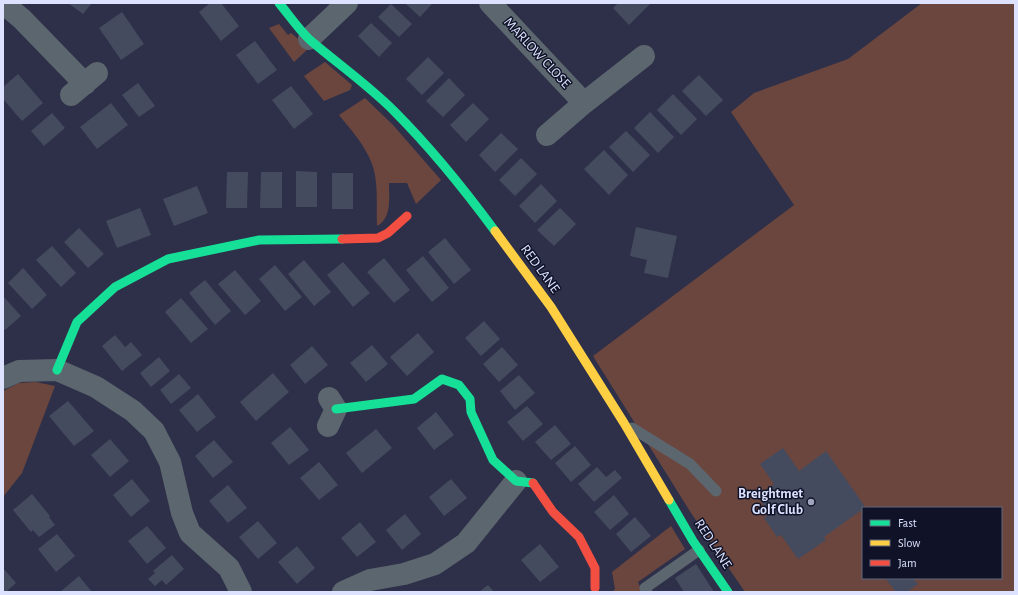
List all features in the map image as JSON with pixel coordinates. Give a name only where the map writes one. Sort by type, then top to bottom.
[{"type":"street","points":[[3,3],[22,19],[84,84]]},
{"type":"street","name":"RED LANE","points":[[279,3],[309,39],[365,84],[394,111],[434,154],[474,202],[551,307],[624,423],[699,550],[728,592]]},
{"type":"street","points":[[309,39],[347,3]]},
{"type":"street","name":"MARLOW CLOSE","points":[[490,3],[584,103]]},
{"type":"street","points":[[547,135],[584,103],[644,56]]},
{"type":"street","points":[[57,370],[77,322],[115,287],[168,259],[259,240],[378,238],[388,233],[407,216]]},
{"type":"street","points":[[3,378],[19,371],[57,370],[96,387],[133,411],[154,431],[170,462],[182,513],[190,533],[228,568],[241,592]]},
{"type":"street","points":[[331,411],[414,399],[442,379],[459,385],[470,399],[471,412],[493,460],[516,481],[533,483],[553,512],[579,536],[595,568],[595,588]]},
{"type":"street","points":[[342,592],[370,580],[404,574],[435,564],[466,543],[516,481]]},
{"type":"lane","points":[[624,423],[690,464],[716,491]]},
{"type":"lane","points":[[647,592],[645,588],[699,550]]},
{"type":"shaded area","name":"Breightmet Golf Club","points":[[922,3],[1015,3],[1015,592],[745,592],[691,513],[593,356],[794,205],[731,112],[754,93],[848,59]]},
{"type":"shaded area","points":[[279,24],[288,35],[291,33],[309,48],[294,62],[269,28]]},
{"type":"shaded area","points":[[325,62],[352,85],[350,90],[324,101],[304,76]]},
{"type":"shaded area","points":[[365,98],[393,125],[441,180],[416,204],[407,183],[389,183],[389,207],[385,218],[377,226],[376,179],[372,164],[362,144],[339,115]]},
{"type":"shaded area","points":[[36,382],[55,386],[22,473],[3,497],[3,391],[19,383]]},
{"type":"shaded area","points":[[671,526],[685,549],[638,582],[642,592],[612,592],[615,589],[612,572]]},
{"type":"building","points":[[68,3],[92,3],[83,14]]},
{"type":"building","points":[[210,3],[221,3],[239,26],[221,41],[199,12]]},
{"type":"building","points":[[405,3],[431,3],[432,4],[420,17]]},
{"type":"building","points":[[618,3],[651,3],[629,25],[613,8]]},
{"type":"building","points":[[391,4],[412,24],[399,37],[378,17]]},
{"type":"building","points":[[122,12],[144,44],[121,60],[99,28]]},
{"type":"building","points":[[371,23],[392,43],[379,57],[358,36]]},
{"type":"building","points":[[255,41],[277,70],[258,84],[236,55]]},
{"type":"building","points":[[428,57],[444,73],[422,95],[406,79]]},
{"type":"building","points":[[18,74],[43,103],[22,121],[3,99],[3,87]]},
{"type":"building","points":[[699,75],[723,100],[706,116],[682,91]]},
{"type":"building","points":[[449,78],[465,95],[443,117],[426,101]]},
{"type":"building","points":[[138,83],[155,106],[139,117],[122,95]]},
{"type":"building","points":[[291,86],[313,114],[294,129],[272,100]]},
{"type":"building","points":[[673,94],[697,119],[681,135],[657,110]]},
{"type":"building","points":[[111,103],[128,125],[97,149],[80,127]]},
{"type":"building","points":[[473,103],[489,119],[466,142],[450,125]]},
{"type":"building","points":[[650,112],[674,137],[658,153],[634,128]]},
{"type":"building","points":[[52,113],[65,128],[44,146],[31,131]]},
{"type":"building","points":[[626,131],[650,155],[633,172],[609,147]]},
{"type":"building","points":[[501,133],[518,149],[495,172],[479,155]]},
{"type":"building","points":[[604,150],[628,175],[609,195],[584,169]]},
{"type":"building","points":[[521,158],[537,174],[515,196],[499,180]]},
{"type":"building","points":[[296,171],[317,172],[317,207],[296,207]]},
{"type":"building","points":[[227,172],[248,172],[247,208],[226,208]]},
{"type":"building","points":[[261,172],[282,172],[282,208],[260,208]]},
{"type":"building","points":[[332,173],[353,173],[353,209],[332,209]]},
{"type":"building","points":[[541,184],[557,201],[535,223],[519,206]]},
{"type":"building","points":[[197,186],[208,213],[174,226],[163,199]]},
{"type":"building","points":[[140,208],[151,235],[117,248],[106,221]]},
{"type":"building","points":[[560,208],[576,224],[554,246],[537,230]]},
{"type":"building","points":[[636,227],[677,236],[668,278],[644,273],[647,260],[630,256]]},
{"type":"building","points":[[79,228],[104,254],[88,268],[64,242]]},
{"type":"building","points":[[445,238],[471,270],[454,284],[428,252]]},
{"type":"building","points":[[52,246],[76,273],[61,287],[36,260]]},
{"type":"building","points":[[423,256],[449,288],[432,302],[406,270]]},
{"type":"building","points":[[384,258],[410,290],[394,303],[367,272]]},
{"type":"building","points":[[304,260],[331,292],[314,306],[288,274]]},
{"type":"building","points":[[343,262],[370,293],[353,307],[327,275]]},
{"type":"building","points":[[275,265],[302,297],[285,311],[259,279]]},
{"type":"building","points":[[23,268],[47,295],[32,309],[8,283]]},
{"type":"building","points":[[235,270],[261,301],[245,315],[218,284]]},
{"type":"building","points":[[205,280],[231,311],[215,325],[189,293]]},
{"type":"building","points":[[3,296],[21,316],[5,330],[3,328]]},
{"type":"building","points":[[181,298],[208,329],[191,343],[165,312]]},
{"type":"building","points":[[484,321],[500,339],[481,356],[465,338]]},
{"type":"building","points":[[418,333],[434,352],[407,376],[390,357]]},
{"type":"building","points":[[115,335],[125,347],[131,342],[142,355],[122,371],[102,346]]},
{"type":"building","points":[[372,345],[388,364],[366,382],[350,363]]},
{"type":"building","points":[[312,346],[328,365],[305,384],[290,365]]},
{"type":"building","points":[[502,347],[518,365],[499,382],[483,364]]},
{"type":"building","points":[[159,357],[170,371],[151,387],[140,373]]},
{"type":"building","points":[[273,373],[289,392],[256,421],[240,402]]},
{"type":"building","points":[[179,374],[191,388],[171,404],[160,390]]},
{"type":"building","points":[[519,375],[535,393],[515,410],[500,391]]},
{"type":"building","points":[[198,394],[216,417],[197,432],[179,410]]},
{"type":"building","points":[[68,401],[94,431],[74,446],[49,416]]},
{"type":"building","points":[[527,406],[543,424],[523,441],[507,422]]},
{"type":"building","points":[[436,412],[454,435],[434,450],[417,428]]},
{"type":"building","points":[[555,425],[571,444],[551,460],[535,442]]},
{"type":"building","points":[[290,427],[309,450],[289,465],[271,443]]},
{"type":"building","points":[[376,429],[392,448],[362,473],[346,453]]},
{"type":"building","points":[[110,439],[129,461],[110,477],[91,455]]},
{"type":"building","points":[[214,440],[233,462],[213,478],[195,456]]},
{"type":"building","points":[[575,446],[591,465],[571,482],[555,463]]},
{"type":"building","name":"Breightmet Golf Club","points":[[783,448],[799,471],[826,451],[865,507],[862,507],[862,510],[824,537],[826,540],[798,559],[781,535],[777,537],[764,518],[770,513],[757,496],[774,484],[760,464]]},
{"type":"building","points":[[319,462],[338,485],[319,500],[300,478]]},
{"type":"building","points":[[597,467],[606,477],[615,470],[622,478],[594,502],[578,484]]},
{"type":"building","points":[[132,479],[150,501],[131,517],[113,495]]},
{"type":"building","points":[[451,479],[467,498],[444,516],[429,497]]},
{"type":"building","points":[[228,485],[247,508],[228,523],[209,501]]},
{"type":"building","points":[[32,494],[50,516],[49,517],[55,525],[39,537],[33,530],[31,532],[13,510]]},
{"type":"building","points":[[614,495],[629,514],[610,530],[594,512]]},
{"type":"building","points":[[405,514],[421,534],[402,550],[386,530]]},
{"type":"building","points":[[635,517],[651,536],[631,552],[616,534]]},
{"type":"building","points":[[258,521],[277,543],[258,559],[239,537]]},
{"type":"building","points":[[360,522],[376,542],[357,557],[341,538]]},
{"type":"building","points":[[147,526],[166,548],[147,564],[128,541]]},
{"type":"building","points":[[57,534],[75,556],[56,572],[38,549]]},
{"type":"building","points":[[540,544],[559,567],[540,582],[521,560]]},
{"type":"building","points":[[297,546],[315,568],[297,584],[278,562]]},
{"type":"building","points":[[172,555],[184,569],[166,585],[162,580],[155,586],[148,579],[155,573],[153,571]]},
{"type":"building","points":[[696,564],[714,592],[684,592],[675,578]]},
{"type":"building","points":[[3,568],[16,583],[6,592],[3,592]]},
{"type":"building","points":[[79,576],[92,592],[60,592]]},
{"type":"building","points":[[886,579],[914,579],[918,584],[907,592],[896,592]]},
{"type":"building","points":[[488,585],[494,592],[479,592]]},
{"type":"traffic: fast","points":[[279,3],[310,40],[374,92],[408,125],[447,169],[495,231]]},
{"type":"traffic: fast","points":[[57,370],[77,322],[115,287],[168,259],[259,240],[342,239]]},
{"type":"traffic: fast","points":[[336,409],[414,399],[442,379],[459,385],[470,399],[471,412],[493,460],[516,481],[533,483]]},
{"type":"traffic: fast","points":[[669,500],[693,541],[728,592]]},
{"type":"traffic: slow","points":[[495,231],[551,307],[624,423],[669,500]]},
{"type":"traffic: jam","points":[[342,239],[378,238],[388,233],[407,216]]},
{"type":"traffic: jam","points":[[533,483],[553,512],[579,537],[595,568],[595,588]]},
{"type":"place","name":"Breightmet Golf Club","points":[[811,502]]}]
